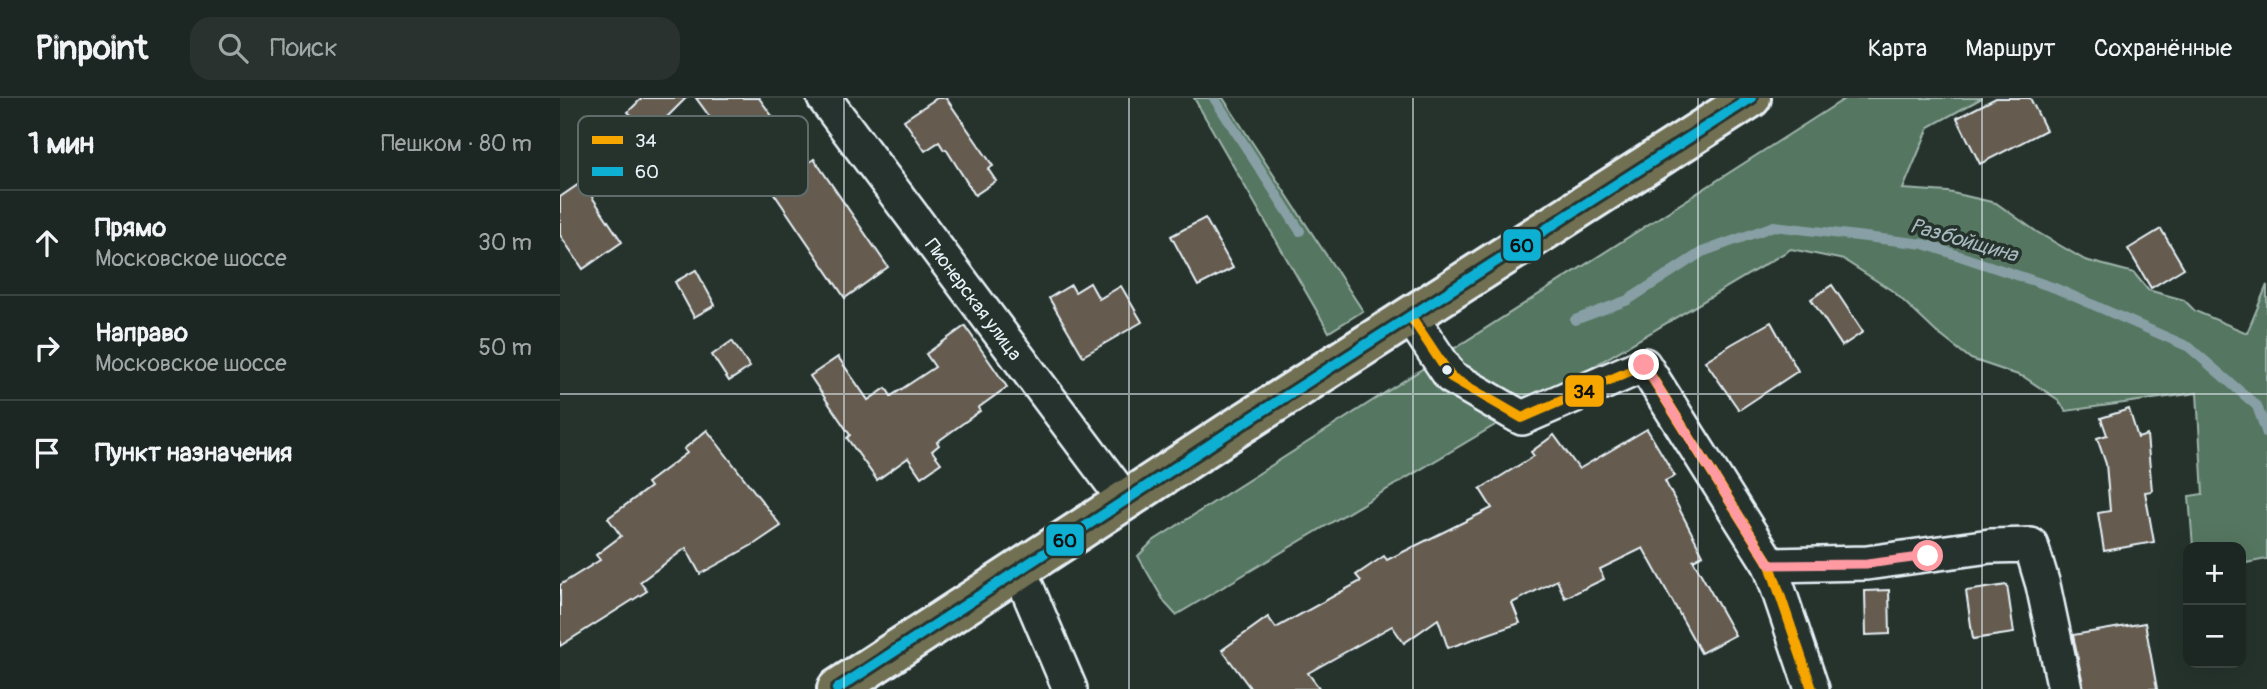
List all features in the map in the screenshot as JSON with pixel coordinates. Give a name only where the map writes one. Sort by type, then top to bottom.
[{"type":"main road","points":[[837,689],[1125,500],[1751,98]]},
{"type":"street","name":"Пионерская улица","points":[[824,98],[1125,500]]},
{"type":"street","points":[[1411,317],[1451,377],[1521,418],[1644,365],[1770,565],[1811,689]]},
{"type":"street","points":[[1770,565],[1867,564],[1990,546],[2031,545],[2043,585],[2065,689]]},
{"type":"street","points":[[1020,569],[1070,689]]},
{"type":"green space","points":[[1194,98],[1223,98],[1363,311],[1329,332]]},
{"type":"green space","points":[[1846,98],[1982,98],[1929,127],[1903,189],[1948,192],[1996,203],[2037,232],[2085,260],[2134,273],[2148,290],[2184,300],[2195,311],[2247,333],[2267,285],[2267,559],[2246,563],[2246,542],[2193,542],[2189,496],[2203,494],[2197,393],[2066,411],[2057,399],[2024,377],[1971,359],[1935,331],[1894,292],[1844,260],[1791,249],[1176,615],[1165,603],[1138,556],[1153,541]]},
{"type":"building","points":[[642,98],[686,98],[668,116],[632,116],[628,112]]},
{"type":"building","points":[[696,98],[759,98],[772,116],[709,116]]},
{"type":"building","points":[[937,98],[946,98],[993,166],[988,169],[996,181],[975,195],[946,149],[944,150],[939,142],[925,151],[904,120]]},
{"type":"building","points":[[1996,98],[2030,98],[2046,130],[1980,164],[1957,118]]},
{"type":"building","points":[[814,159],[888,267],[845,298],[776,196],[808,196],[808,163]]},
{"type":"building","points":[[578,185],[578,196],[591,196],[622,242],[583,269],[560,235],[560,197]]},
{"type":"building","points":[[1205,218],[1233,268],[1198,286],[1171,236]]},
{"type":"building","points":[[2161,229],[2184,268],[2151,288],[2128,249]]},
{"type":"building","points":[[696,270],[715,305],[694,317],[675,282]]},
{"type":"building","points":[[1090,283],[1099,299],[1121,286],[1142,322],[1083,356],[1049,298],[1071,285],[1075,292]]},
{"type":"building","points":[[1832,285],[1863,332],[1842,346],[1811,299]]},
{"type":"building","points":[[1771,322],[1798,371],[1739,410],[1705,361]]},
{"type":"building","points":[[965,326],[1007,387],[978,408],[980,411],[937,442],[939,445],[932,451],[941,463],[921,477],[908,458],[877,480],[847,438],[850,435],[810,376],[838,357],[868,400],[886,388],[891,396],[935,367],[926,354]]},
{"type":"building","points":[[732,341],[750,367],[729,381],[712,355]]},
{"type":"building","points":[[2129,409],[2138,438],[2147,435],[2152,491],[2145,492],[2154,542],[2104,551],[2098,513],[2110,511],[2106,464],[2097,438],[2107,435],[2101,418]]},
{"type":"building","points":[[1647,429],[1675,476],[1665,481],[1703,555],[1693,560],[1735,635],[1701,653],[1643,548],[1600,569],[1604,579],[1565,598],[1557,580],[1512,603],[1520,623],[1448,648],[1438,619],[1404,643],[1392,626],[1308,673],[1320,689],[1251,689],[1222,650],[1268,617],[1276,628],[1361,581],[1356,575],[1384,556],[1387,560],[1492,508],[1480,489],[1534,456],[1531,452],[1554,435],[1579,469]]},
{"type":"building","points":[[707,430],[781,526],[700,574],[686,548],[640,582],[647,591],[560,646],[560,585],[600,560],[596,555],[621,536],[608,518],[650,487],[647,483],[687,453],[684,449]]},
{"type":"building","points":[[2007,585],[2014,633],[1973,639],[1966,591]]},
{"type":"building","points":[[1889,590],[1890,634],[1866,635],[1865,591]]},
{"type":"building","points":[[2145,623],[2157,689],[2084,689],[2073,635]]},
{"type":"waterway","name":"Разбойщина","points":[[1214,98],[1300,231]]},
{"type":"waterway","name":"Разбойщина","points":[[1575,320],[1628,300],[1702,252],[1774,226],[1924,244],[2055,288],[2189,347],[2257,406],[2267,434]]},
{"type":"transit line","name":"60","points":[[837,689],[1228,433],[1751,98]]},
{"type":"transit line","name":"34","points":[[1411,317],[1451,377],[1522,418],[1644,365],[1770,565],[1812,689]]},
{"type":"route","points":[[1644,365],[1770,565],[1867,564],[1928,556]]}]
